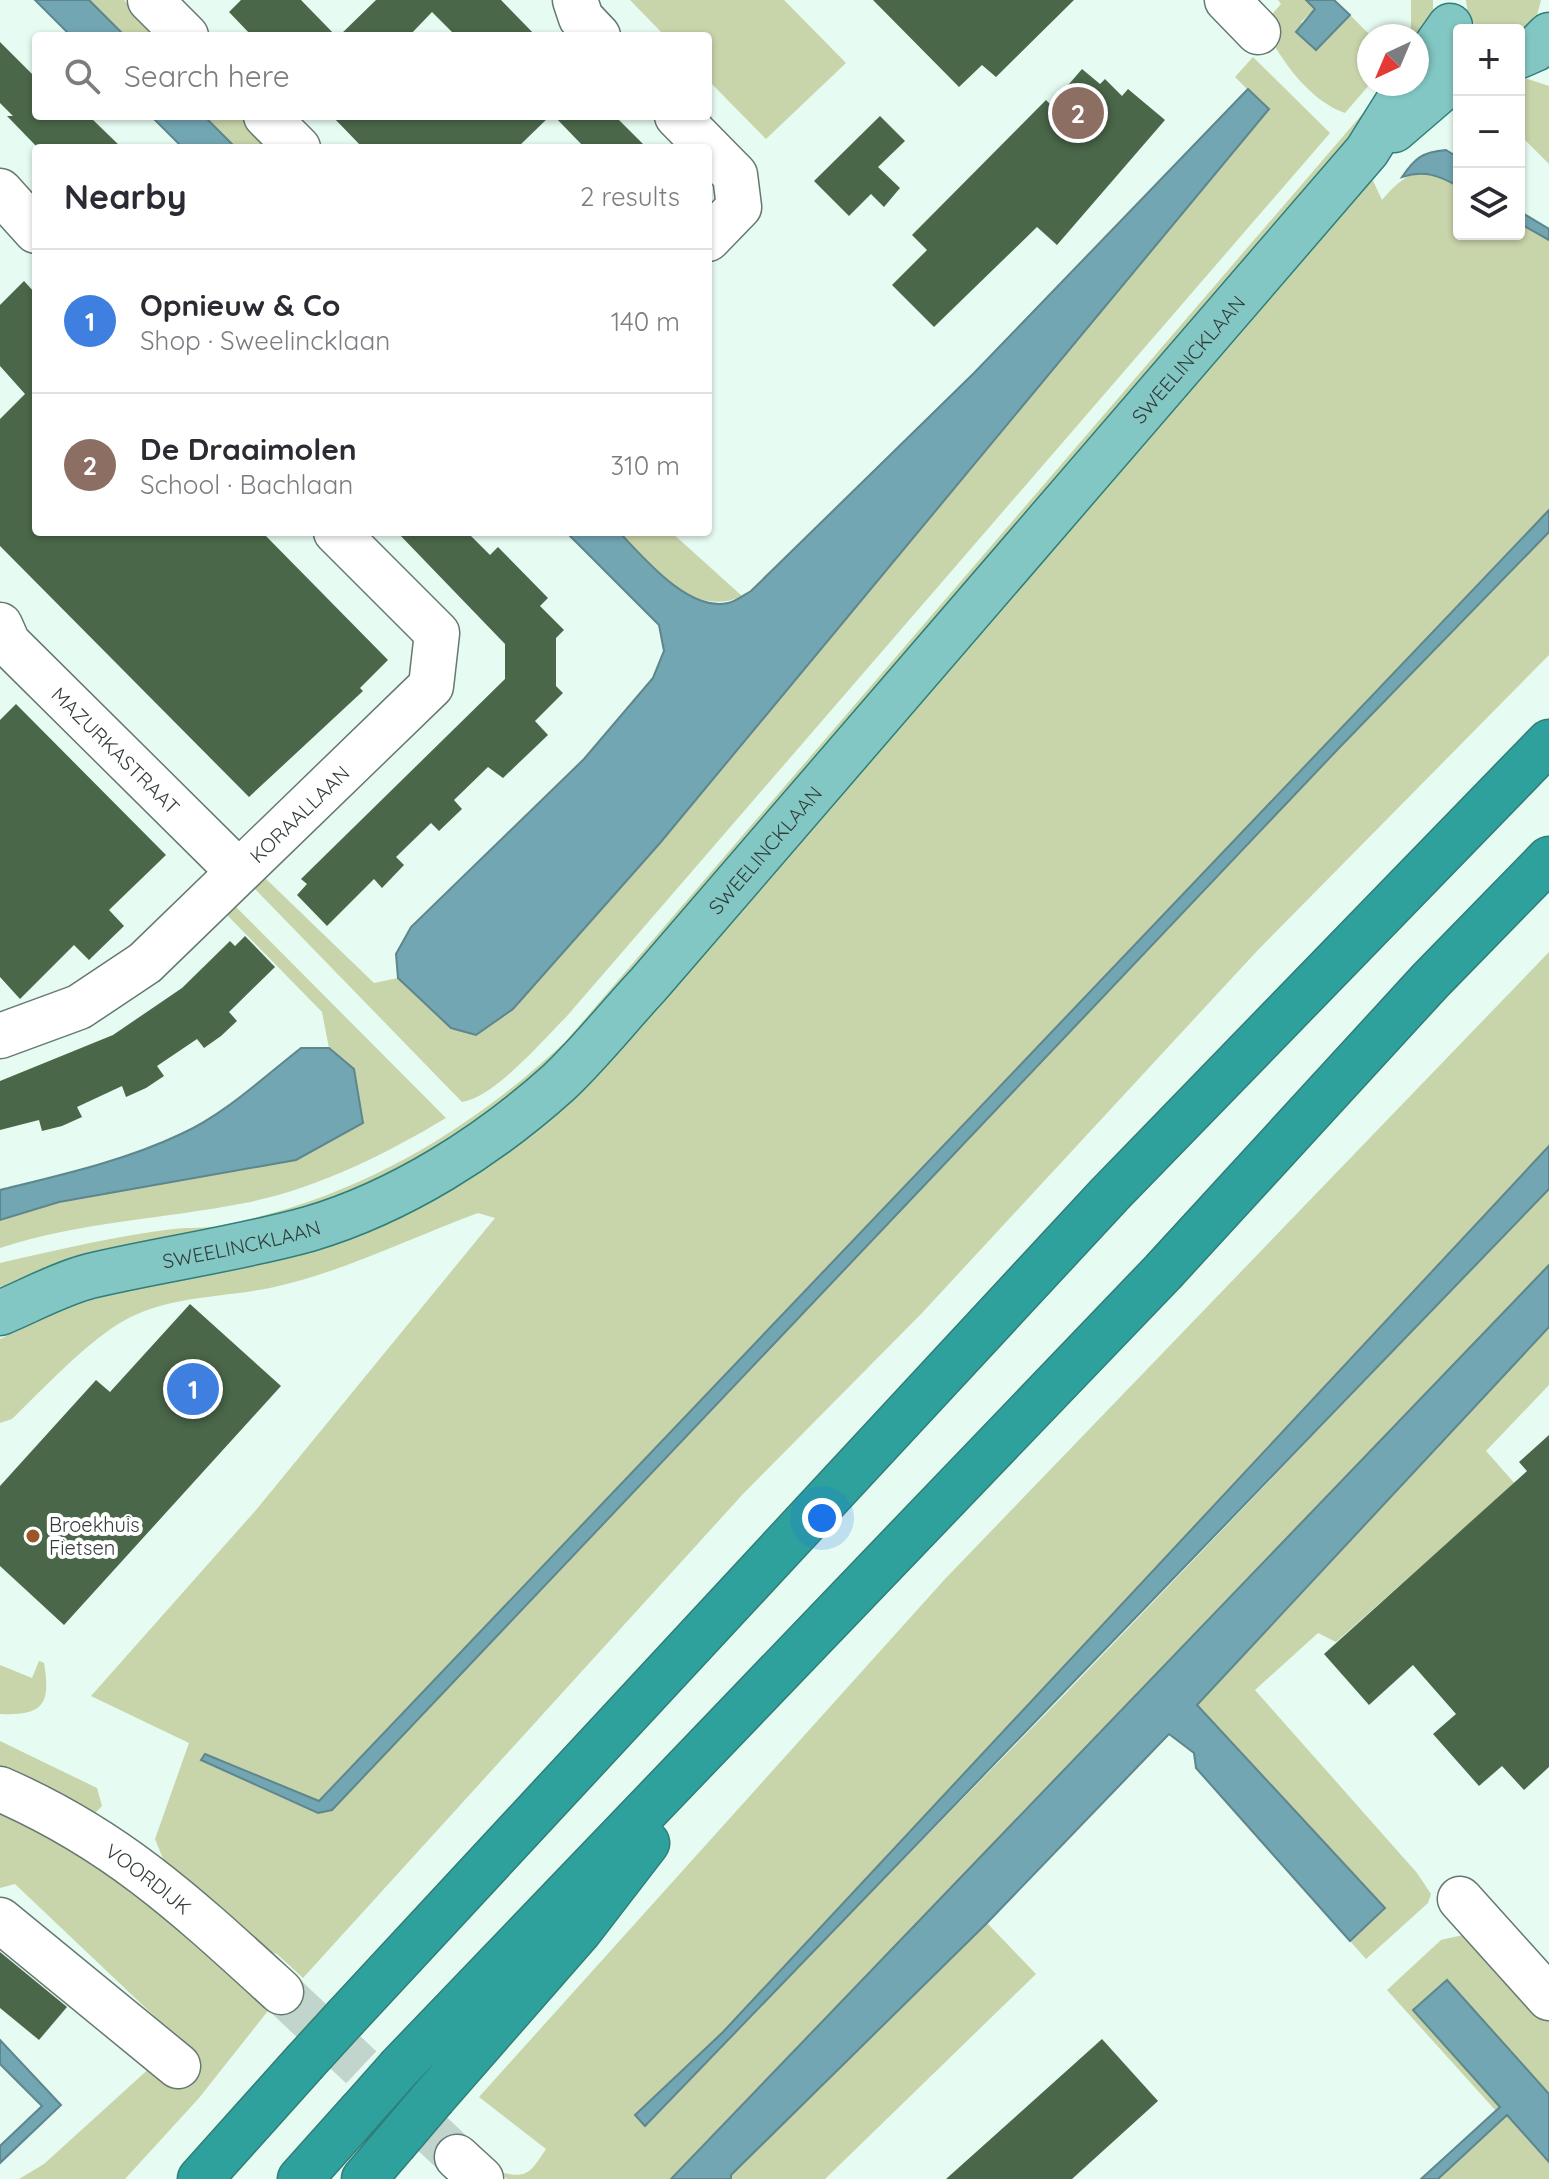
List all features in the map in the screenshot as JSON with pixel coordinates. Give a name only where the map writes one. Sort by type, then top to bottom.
[{"type":"highway","points":[[200,2179],[346,2017],[1110,1194],[1549,742]]},
{"type":"highway","points":[[300,2179],[482,1978],[770,1683],[1549,859]]},
{"type":"highway","points":[[364,2179],[580,1930],[770,1683]]},
{"type":"main road","points":[[1429,55],[1451,22]]},
{"type":"main road","name":"SWEELINCKLAAN","points":[[1367,151],[1453,79]]},
{"type":"main road","name":"SWEELINCKLAAN","points":[[0,1313],[87,1277],[214,1252],[325,1222],[408,1188],[459,1158],[560,1081],[648,985],[1367,151],[1401,96]]},
{"type":"street","points":[[150,0],[182,32]]},
{"type":"street","points":[[575,0],[581,18],[594,32]]},
{"type":"street","points":[[1227,0],[1258,32]]},
{"type":"street","points":[[270,120],[294,144]]},
{"type":"street","points":[[681,120],[705,144]]},
{"type":"street","points":[[712,152],[735,175],[739,207],[712,235]]},
{"type":"street","name":"KORAALLAAN","points":[[0,1036],[79,1007],[145,963],[431,686],[437,633],[340,536]]},
{"type":"street","name":"MAZURKASTRAAT","points":[[3,639],[238,871]]},
{"type":"street","name":"VOORDIJK","points":[[0,1789],[69,1821],[118,1851],[203,1920],[281,1992]]},
{"type":"street","points":[[1460,1899],[1549,1998]]},
{"type":"street","points":[[0,1920],[178,2066]]},
{"type":"green space","points":[[89,0],[124,0],[156,32],[121,32]]},
{"type":"green space","points":[[630,0],[784,0],[846,63],[766,139],[712,84],[712,32],[661,32]]},
{"type":"green space","points":[[1278,0],[1306,0],[1315,9],[1301,22],[1317,50],[1350,15],[1359,24],[1357,96],[1360,96],[1345,113],[1331,107],[1307,88],[1287,65],[1262,25],[1281,4]]},
{"type":"green space","points":[[1411,0],[1433,0],[1433,19],[1428,24],[1411,24]]},
{"type":"green space","points":[[1466,0],[1541,0],[1535,23],[1525,30],[1525,24],[1475,24],[1468,14]]},
{"type":"green space","points":[[1253,57],[1330,133],[567,1016],[503,1079],[475,1098],[462,1102],[255,889],[264,877],[374,983],[398,978],[451,1028],[476,1035],[513,1009],[660,843],[1268,110],[1235,77]]},
{"type":"green space","points":[[1525,78],[1549,86],[1549,164],[1525,140]]},
{"type":"green space","points":[[1378,96],[1389,96],[598,1019],[502,1113],[322,1213],[0,1287],[0,1263],[130,1235],[216,1226],[271,1214],[363,1180],[407,1158],[490,1105],[566,1041]]},
{"type":"green space","points":[[208,120],[245,120],[269,144],[232,144]]},
{"type":"green space","points":[[1369,172],[1382,200],[1408,176],[1425,173],[1453,184],[1453,240],[1525,240],[1525,226],[1549,240],[1549,510],[318,1801],[206,1754],[332,1810],[1339,748],[1549,532],[1549,655],[1257,951],[922,1313],[743,1494],[303,1978],[277,1954],[238,1941],[164,1861],[155,1839],[189,1743],[91,1696],[256,1510],[495,1218],[478,1213],[297,1281],[149,1309],[130,1317],[98,1338],[12,1419],[0,1423],[0,1339],[65,1308],[430,1197]]},
{"type":"green space","points":[[623,536],[675,536],[742,596],[724,601],[706,601],[690,595],[659,573]]},
{"type":"green space","points":[[236,907],[446,1118],[349,1169],[271,1197],[60,1232],[0,1248],[0,1220],[59,1202],[354,1069],[329,1048],[322,1012],[227,915]]},
{"type":"green space","points":[[1549,952],[1549,1146],[723,2032],[636,2115],[644,2125],[1066,1693],[1549,1189],[1549,1265],[671,2179],[507,2179],[499,2172],[516,2175],[527,2172],[546,2149],[479,2097],[945,1579]]},
{"type":"green space","points":[[1549,1327],[1549,1385],[1486,1451],[1549,1522],[1497,1499],[1336,1642],[1318,1633],[1255,1690],[1417,1873],[1431,1894],[1428,1903],[1366,1959],[1350,1941],[1385,1907],[1197,1706]]},
{"type":"green space","points":[[39,1661],[44,1663],[46,1677],[41,1705],[26,1713],[0,1714],[0,1665],[32,1678]]},
{"type":"green space","points":[[0,1741],[97,1788],[102,1806],[91,1817],[0,1769]]},
{"type":"green space","points":[[0,1810],[65,1841],[149,1900],[271,2007],[199,2098],[125,2179],[19,2179],[44,2164],[153,2065],[192,2052],[15,1884],[0,1888]]},
{"type":"green space","points":[[987,1923],[1036,1974],[825,2179],[731,2179],[731,2175]]},
{"type":"green space","points":[[1463,1935],[1475,1940],[1549,2022],[1549,2094],[1447,1980],[1500,2107],[1496,2111],[1387,1990],[1441,1940]]},
{"type":"green space","points":[[1507,2115],[1549,2162],[1549,2179],[1438,2179]]},
{"type":"water","points":[[35,0],[89,0],[121,32],[67,32]]},
{"type":"water","points":[[1306,0],[1334,0],[1350,15],[1316,50],[1296,32],[1315,9]]},
{"type":"water","points":[[1248,89],[1269,109],[660,843],[513,1009],[476,1035],[451,1028],[398,978],[396,954],[411,927],[584,759],[653,678],[664,651],[659,625],[570,536],[623,536],[653,568],[682,591],[713,604],[737,600],[751,591],[974,373]]},
{"type":"water","points":[[155,120],[208,120],[232,144],[179,144]]},
{"type":"water","points":[[1446,150],[1453,154],[1453,184],[1431,175],[1402,177],[1420,157]]},
{"type":"water","points":[[1525,215],[1549,229],[1549,240],[1525,226]]},
{"type":"water","points":[[1549,510],[1549,532],[1339,748],[332,1810],[318,1813],[201,1760],[205,1754],[319,1801]]},
{"type":"water","points":[[301,1048],[329,1048],[354,1069],[363,1123],[296,1160],[59,1202],[0,1220],[0,1190],[115,1160],[181,1134],[229,1106]]},
{"type":"water","points":[[1549,1146],[1549,1189],[645,2126],[635,2115],[723,2032]]},
{"type":"water","points":[[1549,1265],[1549,1327],[1197,1705],[1385,1908],[1350,1941],[1196,1768],[1194,1753],[1169,1734],[987,1923],[731,2175],[731,2179],[671,2179]]},
{"type":"water","points":[[1447,1980],[1549,2094],[1549,2162],[1507,2115],[1438,2179],[1421,2179],[1500,2107],[1413,2010]]},
{"type":"water","points":[[0,2040],[61,2105],[0,2163],[0,2146],[42,2106],[0,2064]]},
{"type":"building","points":[[241,0],[301,0],[332,32],[248,32],[229,12]]},
{"type":"building","points":[[376,0],[501,0],[532,32],[452,32],[432,12],[413,32],[343,32]]},
{"type":"building","points":[[873,0],[1074,0],[996,77],[982,65],[959,87]]},
{"type":"building","points":[[0,42],[32,74],[32,120],[93,120],[118,144],[34,144],[7,116],[13,116],[0,103]]},
{"type":"building","points":[[1082,69],[1100,84],[1105,79],[1122,96],[1128,89],[1165,120],[1057,245],[1037,227],[934,327],[892,285],[927,250],[912,235],[1046,100],[1051,105]]},
{"type":"building","points":[[880,116],[905,141],[878,167],[900,188],[884,207],[871,194],[849,216],[814,181]]},
{"type":"building","points":[[336,120],[546,120],[521,144],[359,144]]},
{"type":"building","points":[[558,120],[619,120],[643,144],[581,144]]},
{"type":"building","points":[[24,281],[32,290],[32,536],[266,536],[388,660],[360,688],[363,691],[249,797],[0,546],[0,419],[25,394],[0,366],[0,305]]},
{"type":"building","points":[[401,536],[471,536],[490,555],[498,547],[548,598],[540,606],[564,630],[556,638],[556,686],[563,693],[535,721],[548,735],[503,778],[488,767],[454,800],[462,809],[439,831],[431,823],[396,857],[404,865],[382,888],[374,879],[327,926],[297,895],[307,884],[301,879],[505,679],[505,644]]},
{"type":"building","points":[[16,704],[166,855],[109,910],[124,926],[89,960],[74,945],[20,999],[0,977],[0,720]]},
{"type":"building","points":[[245,936],[275,967],[229,1012],[237,1021],[221,1036],[204,1048],[197,1039],[157,1066],[164,1076],[146,1088],[126,1097],[122,1086],[77,1107],[82,1117],[62,1126],[42,1131],[39,1120],[0,1130],[0,1081],[113,1035],[182,988],[230,941],[235,946]]},
{"type":"building","points":[[190,1304],[281,1386],[64,1625],[0,1566],[0,1486],[96,1380],[110,1392]]},
{"type":"building","points":[[1549,1435],[1549,1767],[1524,1790],[1502,1766],[1479,1786],[1433,1734],[1456,1714],[1413,1665],[1369,1705],[1324,1654],[1527,1471],[1519,1462]]},
{"type":"building","points":[[0,1952],[67,2007],[39,2040],[0,2008]]},
{"type":"building","points":[[1102,2039],[1158,2101],[1072,2179],[946,2179]]},
{"type":"tunnel","points":[[281,1992],[457,2157]]},
{"type":"place","name":"De Draaimolen","points":[[1078,113]]},
{"type":"place","name":"Opnieuw & Co","points":[[193,1389]]},
{"type":"place","name":"Broekhuis Fietsen","points":[[33,1536]]}]
